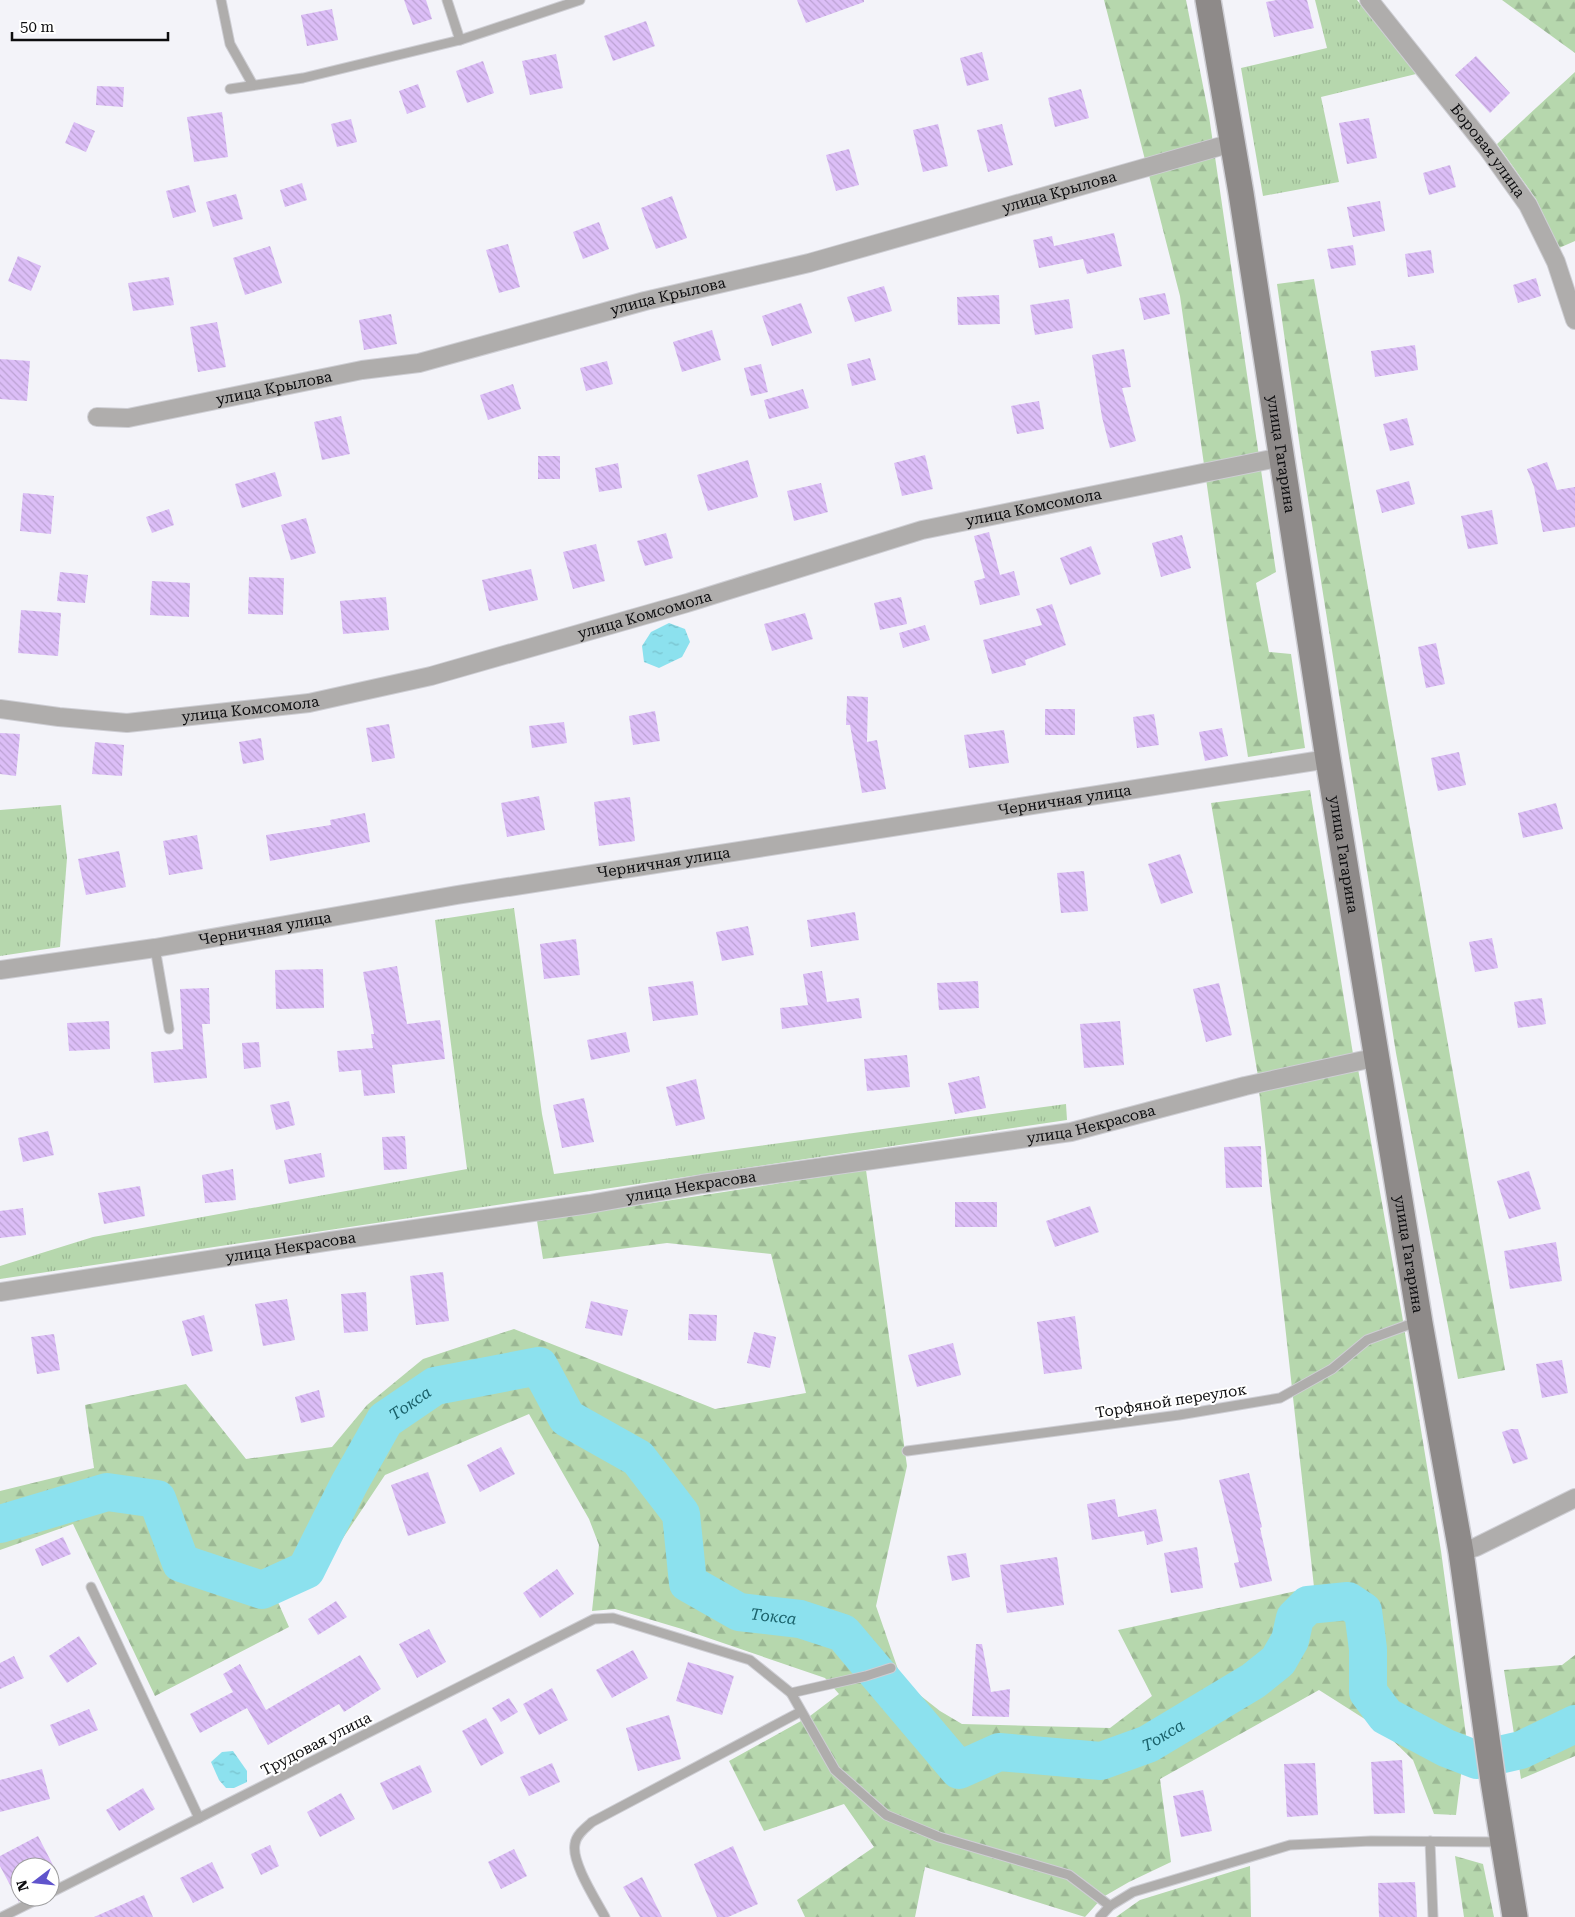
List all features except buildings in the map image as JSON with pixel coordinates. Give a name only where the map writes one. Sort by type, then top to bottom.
[{"type":"main road","name":"улица Гагарина","points":[[1208,0],[1282,457],[1328,759],[1420,1323],[1461,1552],[1492,1781],[1515,1917]]},
{"type":"street","name":"Боровая улица","points":[[1369,0],[1488,149],[1528,205],[1556,262],[1575,320]]},
{"type":"street","name":"улица Крылова","points":[[97,417],[128,418],[362,370],[419,363],[645,301],[810,263],[1232,142]]},
{"type":"street","name":"улица Комсомола","points":[[0,708],[59,717],[127,722],[309,703],[441,673],[687,603],[922,530],[1282,457]]},
{"type":"street","name":"Черничная улица","points":[[0,970],[155,948],[467,894],[1328,759]]},
{"type":"street","name":"улица Некрасова","points":[[0,1292],[331,1240],[589,1204],[702,1184],[1071,1132],[1245,1086],[1378,1057]]},
{"type":"street","points":[[1461,1552],[1484,1543],[1575,1498]]},
{"type":"lane","points":[[221,0],[230,44],[253,85]]},
{"type":"lane","points":[[447,0],[460,40]]},
{"type":"lane","points":[[230,89],[303,78],[460,40],[580,0]]},
{"type":"lane","points":[[155,948],[169,1029]]},
{"type":"lane","name":"Торфяной переулок","points":[[907,1451],[1179,1415],[1280,1398],[1332,1369],[1367,1340],[1408,1324],[1420,1323]]},
{"type":"lane","points":[[91,1587],[199,1818]]},
{"type":"lane","name":"Трудовая улица","points":[[60,1888],[594,1619],[613,1618],[750,1660],[791,1693]]},
{"type":"lane","points":[[891,1668],[866,1676],[791,1693],[800,1712],[835,1770],[886,1815],[939,1837],[1069,1875],[1110,1906]]},
{"type":"lane","points":[[605,1917],[575,1858],[574,1843],[581,1832],[592,1822],[800,1712]]},
{"type":"lane","points":[[1100,1917],[1110,1906],[1133,1892],[1290,1845],[1371,1841],[1502,1842]]},
{"type":"lane","points":[[1430,1841],[1433,1917]]},
{"type":"lane","points":[[2,1917],[22,1907]]},
{"type":"green space","points":[[1104,0],[1186,0],[1209,116],[1276,572],[1256,583],[1269,652],[1291,654],[1305,748],[1248,757],[1226,619],[1180,296]]},
{"type":"green space","points":[[1315,0],[1357,0],[1416,74],[1321,97],[1339,182],[1263,196],[1241,68],[1327,48]]},
{"type":"green space","points":[[1502,0],[1575,0],[1575,53]]},
{"type":"green space","points":[[1575,72],[1575,241],[1559,248],[1536,199],[1497,144]]},
{"type":"green space","points":[[1314,279],[1505,1370],[1458,1379],[1396,1053],[1301,455],[1277,284]]},
{"type":"green space","points":[[1310,790],[1353,1054],[1258,1076],[1211,803]]},
{"type":"green space","points":[[61,805],[67,858],[60,947],[0,956],[0,810]]},
{"type":"green space","points":[[514,908],[542,1114],[554,1174],[1066,1104],[1067,1120],[0,1279],[0,1266],[93,1237],[467,1169],[435,920]]},
{"type":"green space","points":[[1358,1069],[1402,1315],[1441,1551],[1466,1735],[1456,1815],[1434,1814],[1413,1760],[1382,1730],[1319,1690],[1160,1779],[1171,1862],[1103,1897],[1085,1917],[925,1867],[915,1917],[805,1917],[797,1900],[874,1847],[844,1804],[764,1831],[729,1761],[810,1716],[839,1694],[825,1678],[682,1629],[615,1609],[592,1611],[599,1545],[589,1519],[529,1414],[385,1475],[319,1574],[277,1600],[289,1627],[155,1696],[73,1524],[0,1550],[0,1491],[94,1468],[85,1405],[186,1384],[246,1459],[332,1447],[367,1405],[423,1359],[514,1329],[715,1409],[806,1393],[771,1254],[667,1243],[543,1259],[537,1221],[866,1170],[907,1466],[876,1606],[902,1681],[940,1711],[962,1724],[1110,1728],[1152,1696],[1118,1630],[1314,1587],[1259,1090]]},
{"type":"green space","points":[[1575,1655],[1575,1756],[1521,1779],[1504,1670],[1562,1665]]},
{"type":"green space","points":[[1455,1856],[1483,1864],[1494,1917],[1464,1917]]},
{"type":"green space","points":[[1250,1866],[1251,1917],[1116,1917],[1140,1900]]},
{"type":"water","points":[[669,623],[685,629],[690,642],[682,657],[659,668],[644,662],[642,646],[651,632]]},
{"type":"water","points":[[233,1751],[247,1771],[247,1782],[234,1788],[226,1788],[219,1780],[211,1762],[222,1752]]},
{"type":"waterway","name":"Токса","points":[[0,1524],[107,1492],[157,1499],[181,1563],[262,1590],[306,1570],[349,1484],[385,1420],[435,1386],[539,1366],[567,1418],[638,1458],[681,1514],[688,1583],[739,1612],[800,1619],[843,1633],[959,1770],[999,1752],[1101,1761],[1148,1744],[1253,1681],[1278,1661],[1290,1640],[1295,1618],[1308,1605],[1348,1601],[1363,1611],[1368,1649],[1368,1692],[1386,1716],[1446,1748],[1477,1760],[1521,1750],[1575,1724]]}]
